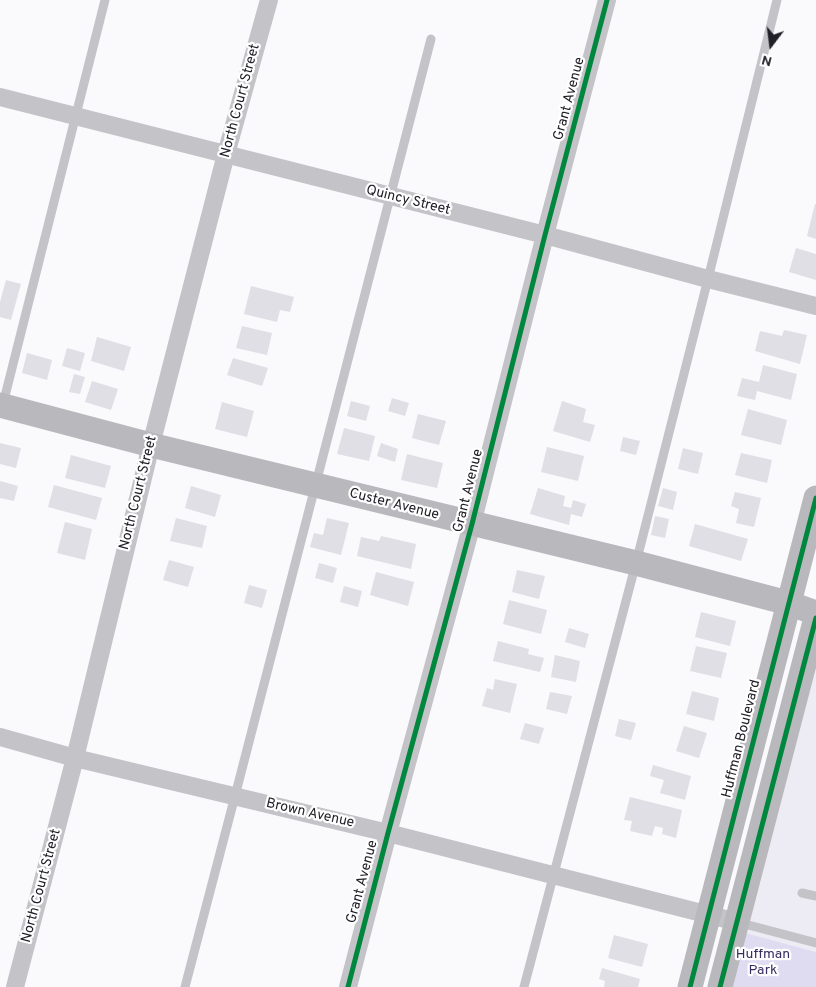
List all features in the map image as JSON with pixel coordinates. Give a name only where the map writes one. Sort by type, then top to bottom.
[{"type":"street","name":"North Court Street","points":[[15,987],[75,758],[151,445],[226,154],[269,0]]},
{"type":"street","name":"Grant Avenue","points":[[348,987],[472,524],[607,0]]},
{"type":"street","name":"Quincy Street","points":[[0,97],[545,235],[816,306]]},
{"type":"street","name":"Custer Avenue","points":[[1,408],[636,563],[788,603],[816,613]]},
{"type":"street","name":"Huffman Boulevard","points":[[690,987],[816,498]]},
{"type":"street","points":[[720,987],[816,618]]},
{"type":"street","name":"Brown Avenue","points":[[0,738],[75,758],[388,833],[737,922]]},
{"type":"lane","points":[[1,408],[105,0]]},
{"type":"lane","points":[[524,987],[636,563],[777,0]]},
{"type":"lane","points":[[185,987],[431,39]]},
{"type":"lane","points":[[802,892],[816,896]]},
{"type":"lane","points":[[737,922],[816,943]]},
{"type":"shaded area","points":[[816,654],[816,952],[746,933]]},
{"type":"green space","name":"Huffman Park","points":[[746,933],[816,952],[816,987],[732,987]]},
{"type":"building","points":[[816,204],[816,239],[807,236]]},
{"type":"building","points":[[796,248],[816,254],[816,280],[789,272]]},
{"type":"building","points":[[6,280],[21,284],[11,320],[0,317],[0,302]]},
{"type":"building","points":[[251,286],[294,297],[290,312],[280,310],[277,322],[244,314]]},
{"type":"building","points":[[242,326],[272,333],[267,355],[236,348]]},
{"type":"building","points":[[784,330],[807,335],[800,364],[755,351],[760,331],[782,336]]},
{"type":"building","points":[[97,337],[131,347],[124,371],[91,361]]},
{"type":"building","points":[[67,348],[85,353],[80,371],[62,366]]},
{"type":"building","points":[[27,353],[52,360],[47,380],[22,373]]},
{"type":"building","points":[[233,358],[268,368],[262,386],[227,375]]},
{"type":"building","points":[[763,365],[797,374],[791,400],[757,391],[755,400],[737,396],[742,378],[759,382]]},
{"type":"building","points":[[74,374],[85,377],[80,394],[69,392]]},
{"type":"building","points":[[92,381],[118,389],[111,410],[85,402]]},
{"type":"building","points":[[392,398],[409,403],[405,416],[388,411]]},
{"type":"building","points":[[351,401],[370,406],[366,421],[347,416]]},
{"type":"building","points":[[562,401],[586,409],[583,422],[595,425],[590,442],[553,431]]},
{"type":"building","points":[[222,402],[254,411],[247,437],[215,429]]},
{"type":"building","points":[[748,409],[787,420],[781,445],[741,435]]},
{"type":"building","points":[[418,414],[446,421],[439,445],[412,438]]},
{"type":"building","points":[[344,428],[375,436],[369,461],[337,454]]},
{"type":"building","points":[[623,437],[640,441],[636,455],[620,451]]},
{"type":"building","points":[[0,443],[21,448],[16,468],[0,464]]},
{"type":"building","points":[[381,443],[398,449],[395,462],[377,456]]},
{"type":"building","points":[[547,447],[584,456],[578,481],[541,472]]},
{"type":"building","points":[[683,448],[703,453],[698,474],[678,469]]},
{"type":"building","points":[[741,453],[772,460],[767,483],[735,475]]},
{"type":"building","points":[[407,454],[443,463],[437,488],[401,480]]},
{"type":"building","points":[[71,455],[111,466],[105,488],[65,478]]},
{"type":"building","points":[[0,481],[18,486],[14,501],[0,498]]},
{"type":"building","points":[[54,485],[102,498],[96,520],[48,507]]},
{"type":"building","points":[[191,486],[221,495],[215,517],[185,508]]},
{"type":"building","points":[[538,488],[565,496],[563,506],[571,508],[573,500],[586,504],[582,517],[571,514],[569,525],[530,514]]},
{"type":"building","points":[[663,488],[677,492],[673,510],[658,506]]},
{"type":"building","points":[[735,492],[761,498],[754,527],[736,523],[739,509],[731,506]]},
{"type":"building","points":[[655,516],[669,519],[665,538],[651,535]]},
{"type":"building","points":[[176,518],[207,526],[202,548],[170,541]]},
{"type":"building","points":[[327,518],[349,523],[341,555],[310,547],[314,533],[323,535]]},
{"type":"building","points":[[65,522],[92,529],[85,560],[57,553]]},
{"type":"building","points":[[695,524],[748,539],[741,561],[689,546]]},
{"type":"building","points":[[381,536],[416,544],[411,569],[357,556],[361,537],[379,541]]},
{"type":"building","points":[[169,560],[194,567],[188,587],[163,580]]},
{"type":"building","points":[[319,563],[337,568],[333,583],[315,578]]},
{"type":"building","points":[[517,570],[545,576],[539,599],[512,592]]},
{"type":"building","points":[[376,572],[414,582],[408,606],[370,595]]},
{"type":"building","points":[[249,585],[267,590],[262,608],[244,603]]},
{"type":"building","points":[[344,586],[362,591],[358,607],[340,602]]},
{"type":"building","points":[[509,600],[547,610],[541,634],[503,624]]},
{"type":"building","points":[[701,612],[736,621],[730,646],[695,637]]},
{"type":"building","points":[[569,628],[589,634],[585,648],[565,642]]},
{"type":"building","points":[[498,641],[529,649],[528,654],[544,658],[540,672],[493,661]]},
{"type":"building","points":[[696,646],[727,653],[721,678],[690,671]]},
{"type":"building","points":[[555,655],[580,661],[576,682],[551,677]]},
{"type":"building","points":[[495,679],[517,684],[510,713],[482,706],[487,688],[493,690]]},
{"type":"building","points":[[692,691],[719,698],[714,721],[686,714]]},
{"type":"building","points":[[550,692],[572,696],[567,714],[546,709]]},
{"type":"building","points":[[619,719],[636,723],[631,740],[615,736]]},
{"type":"building","points":[[525,723],[544,728],[539,744],[520,739]]},
{"type":"building","points":[[684,726],[707,733],[699,758],[676,751]]},
{"type":"building","points":[[653,765],[691,776],[685,800],[660,793],[664,780],[650,776]]},
{"type":"building","points":[[630,797],[682,810],[676,838],[662,834],[663,828],[655,826],[652,836],[630,831],[632,821],[624,820]]},
{"type":"building","points":[[614,935],[648,944],[642,967],[608,958]]},
{"type":"building","points":[[602,968],[640,979],[638,987],[604,987],[605,981],[599,979]]},
{"type":"cycle path","points":[[348,987],[472,524],[607,0]]},
{"type":"cycle path","points":[[690,987],[816,498]]},
{"type":"cycle path","points":[[720,987],[816,618]]}]
